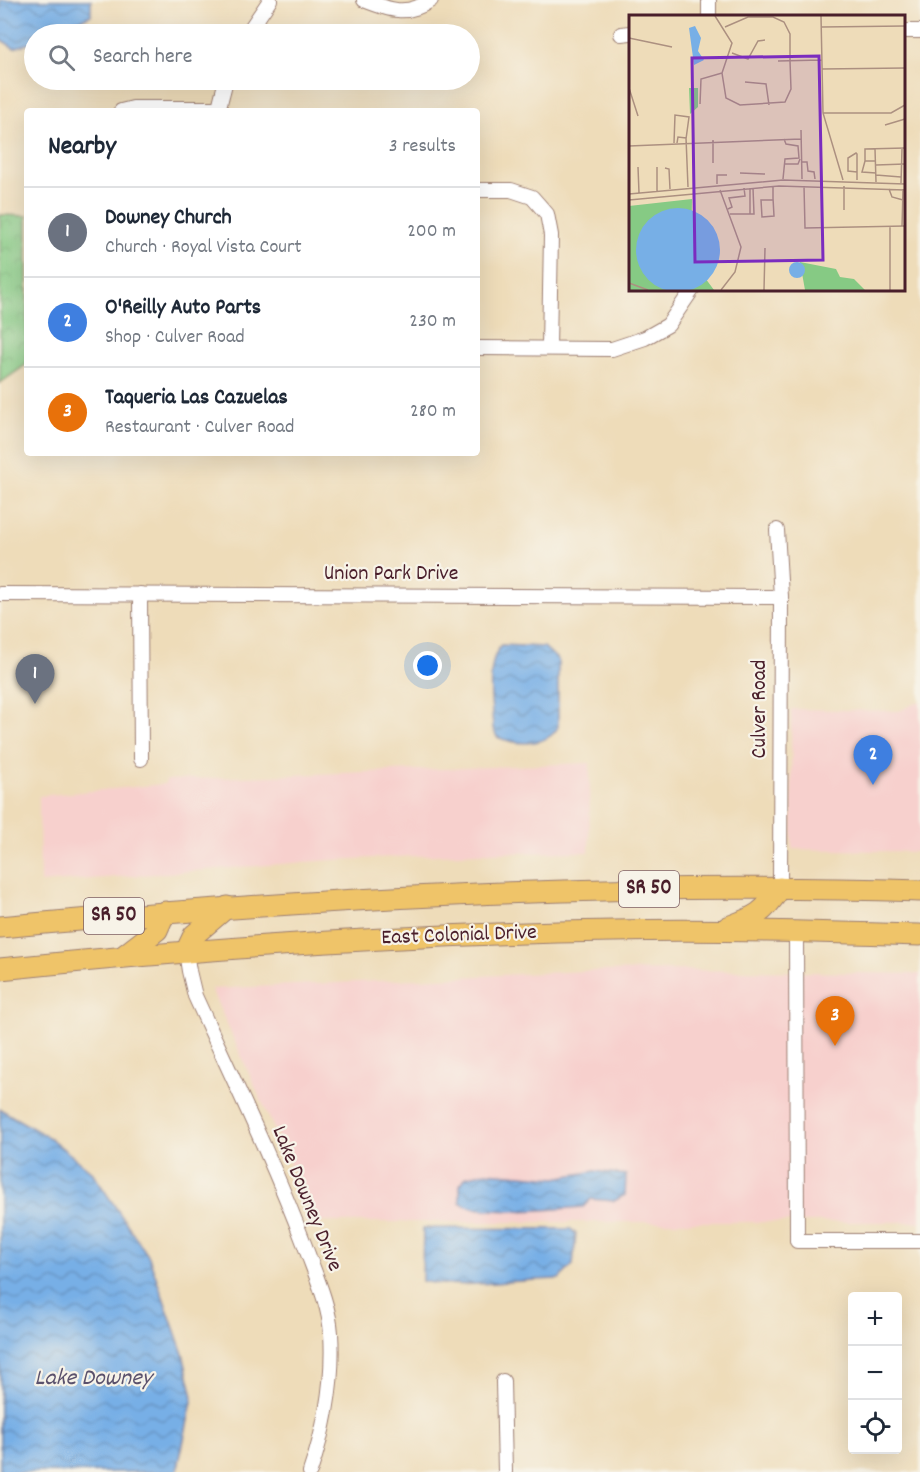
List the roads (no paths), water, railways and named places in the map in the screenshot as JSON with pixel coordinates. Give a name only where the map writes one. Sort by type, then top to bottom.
[{"type":"highway","name":"East Colonial Drive","points":[[0,927],[227,907],[528,891],[780,888],[920,891]]},
{"type":"highway","points":[[716,931],[752,919],[769,905],[780,888]]},
{"type":"highway","points":[[186,952],[194,935],[227,907]]},
{"type":"highway","points":[[122,957],[157,930],[165,912]]},
{"type":"highway","name":"East Colonial Drive","points":[[0,969],[186,952],[474,935],[615,931],[796,931],[920,935]]},
{"type":"street","points":[[254,24],[270,0]]},
{"type":"street","points":[[364,0],[386,9],[406,12],[431,0]]},
{"type":"street","points":[[219,108],[223,90]]},
{"type":"street","points":[[480,190],[511,190],[532,197],[547,214],[551,235],[549,348]]},
{"type":"street","points":[[480,348],[612,349],[645,338],[668,325],[691,291]]},
{"type":"street","name":"Culver Road","points":[[777,530],[782,597],[780,888]]},
{"type":"street","name":"Union Park Drive","points":[[0,594],[782,597]]},
{"type":"street","points":[[140,594],[141,759]]},
{"type":"street","points":[[796,931],[797,1240],[920,1241]]},
{"type":"street","name":"Lake Downey Drive","points":[[186,952],[195,996],[291,1210],[321,1292],[331,1331],[331,1372],[325,1416],[310,1472]]},
{"type":"street","points":[[503,1381],[505,1472]]},
{"type":"water","points":[[0,0],[91,0],[91,15],[72,24],[24,24],[24,45],[14,48],[0,39]]},
{"type":"water","points":[[501,645],[544,647],[558,660],[558,727],[546,738],[522,743],[497,737],[493,728],[491,673],[496,653]]},
{"type":"water","name":"Lake Downey","points":[[0,1109],[50,1138],[92,1172],[149,1257],[183,1354],[193,1397],[177,1472],[0,1472]]},
{"type":"water","points":[[595,1171],[626,1175],[625,1195],[614,1201],[591,1199],[583,1207],[538,1210],[482,1209],[460,1202],[460,1185],[466,1177],[486,1172],[556,1178]]},
{"type":"water","points":[[423,1228],[571,1229],[576,1234],[573,1265],[559,1279],[471,1284],[422,1281]]},
{"type":"place","name":"Downey Church","points":[[35,704]]},
{"type":"place","name":"O'Reilly Auto Parts","points":[[873,785]]},
{"type":"place","name":"Taqueria Las Cazuelas","points":[[835,1046]]}]
